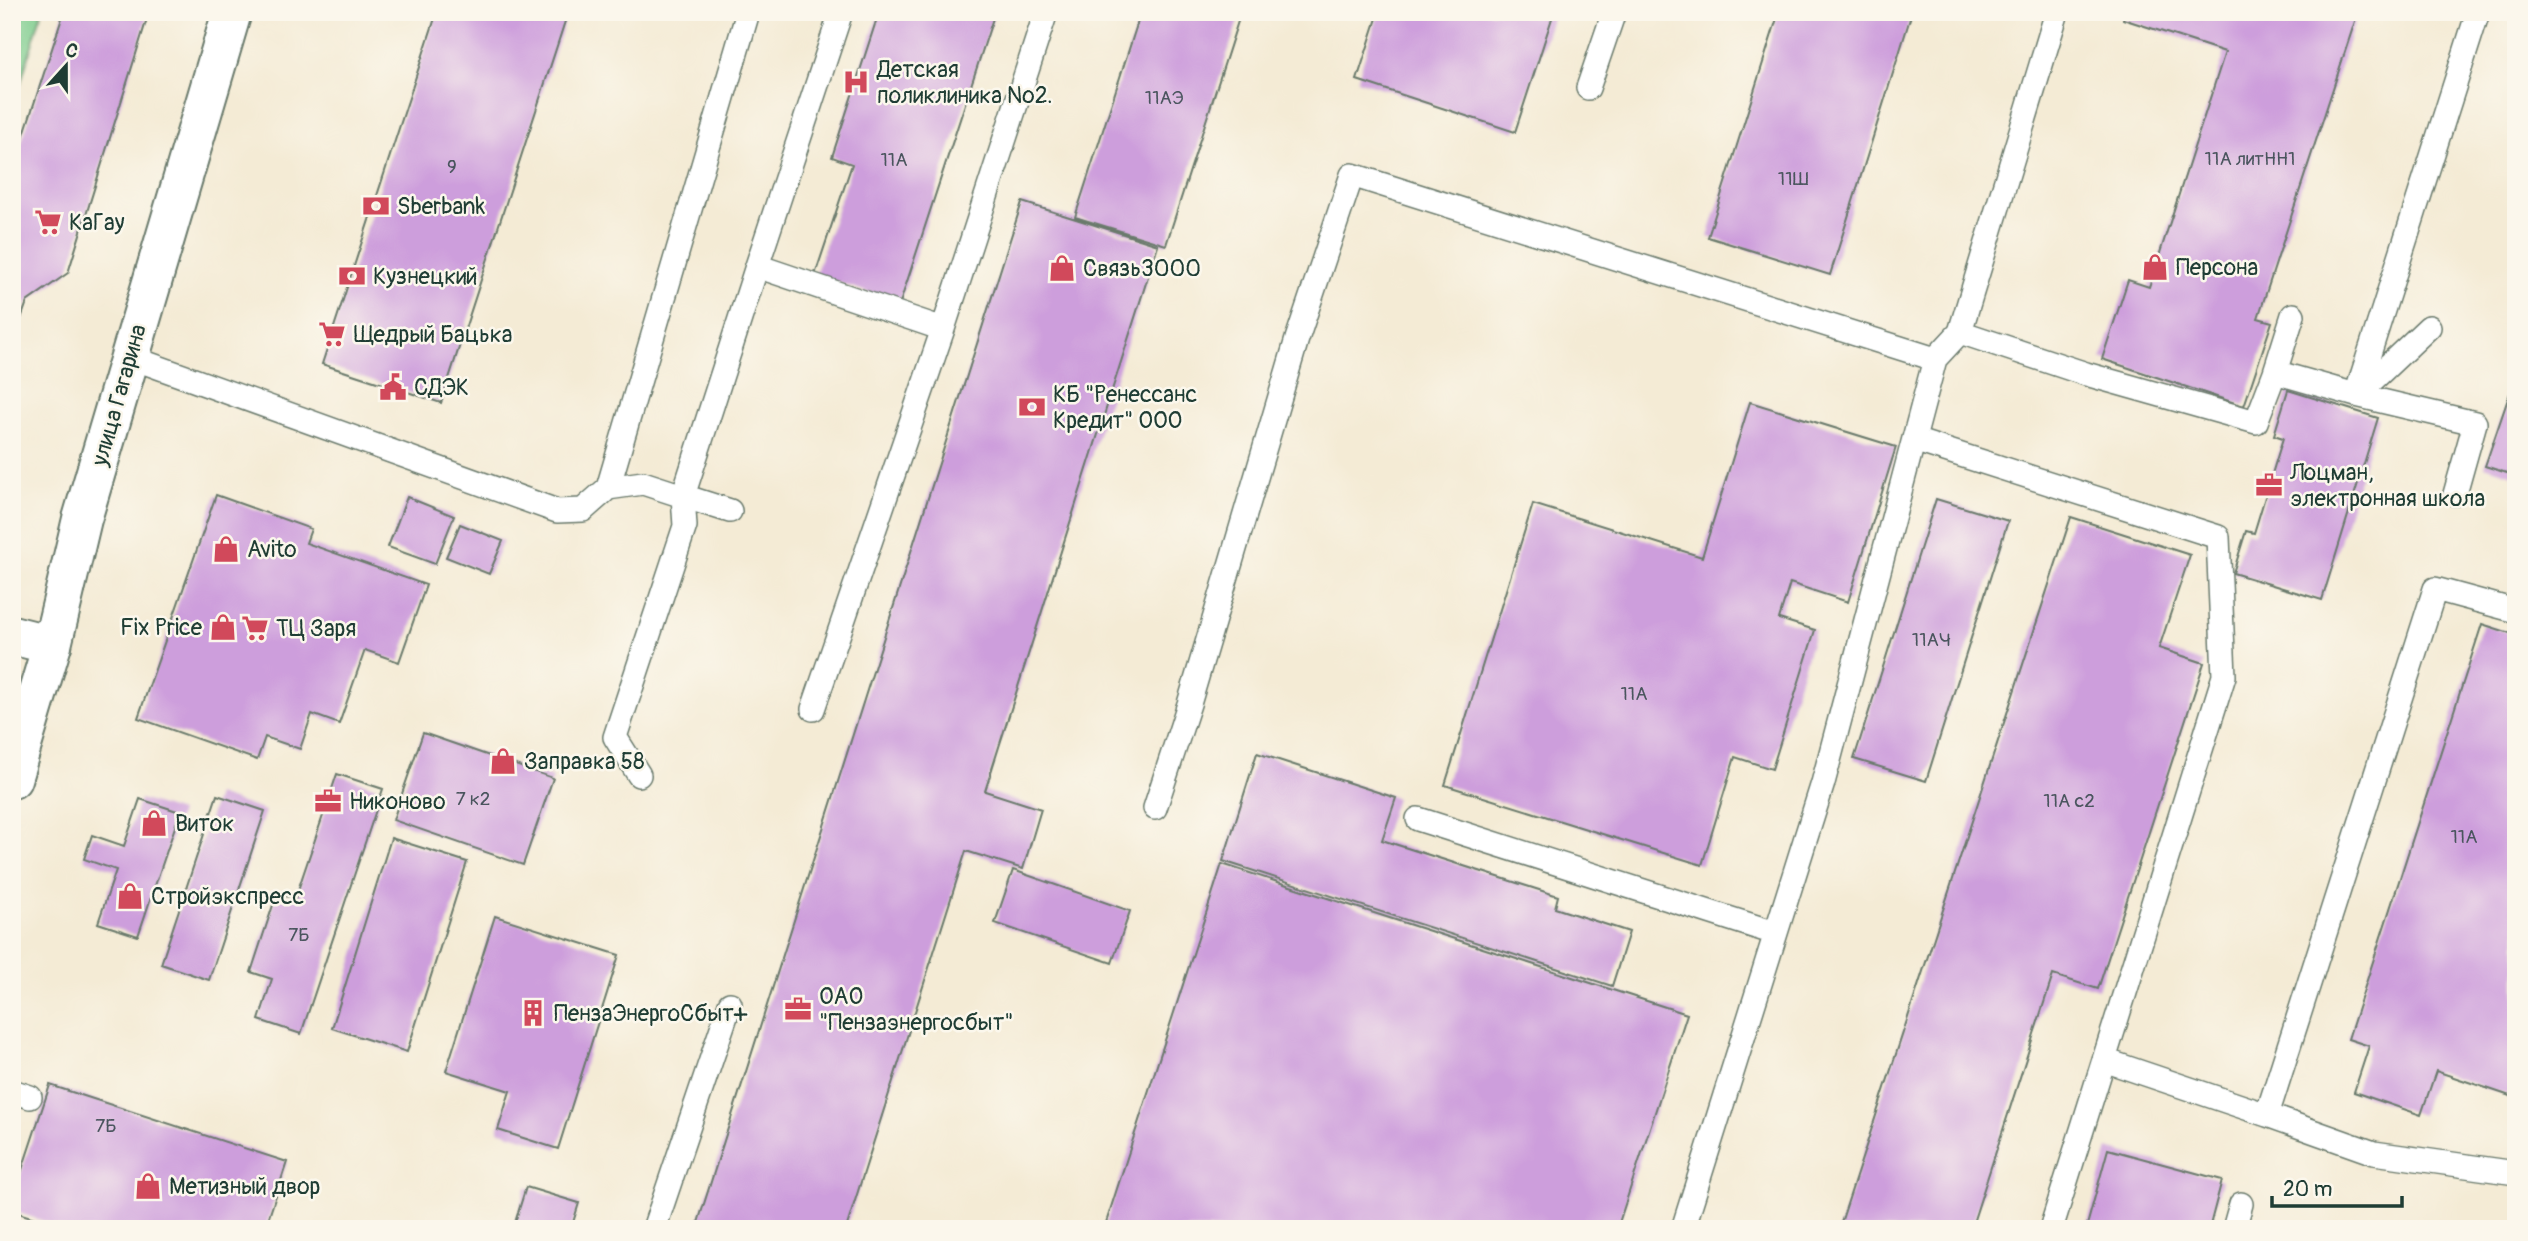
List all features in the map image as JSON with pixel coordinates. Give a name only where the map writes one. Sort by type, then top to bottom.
[{"type":"main road","name":"улица Гагарина","points":[[12,779],[52,645],[82,519],[232,12]]},
{"type":"main road","points":[[12,635],[52,645]]},
{"type":"lane","points":[[130,357],[557,511],[583,510],[608,488],[748,12]]},
{"type":"lane","points":[[639,775],[615,737],[685,526],[682,496],[841,12]]},
{"type":"lane","points":[[813,709],[943,329],[1046,12]]},
{"type":"lane","points":[[1588,88],[1615,12]]},
{"type":"lane","points":[[1683,1229],[1823,783],[1935,359],[1960,332],[2057,12]]},
{"type":"lane","points":[[2356,396],[2478,12]]},
{"type":"lane","points":[[1155,808],[1189,704],[1297,339],[1352,175],[1935,359]]},
{"type":"lane","points":[[757,266],[943,329]]},
{"type":"lane","points":[[1960,332],[2086,374],[2256,422],[2293,315]]},
{"type":"lane","points":[[2356,396],[2429,327]]},
{"type":"lane","points":[[2275,372],[2356,396],[2475,424],[2455,494]]},
{"type":"lane","points":[[1914,440],[2218,537],[2224,676],[2051,1229]]},
{"type":"lane","points":[[608,488],[643,483],[730,511]]},
{"type":"lane","points":[[2267,1115],[2435,589],[2516,611]]},
{"type":"lane","points":[[1418,819],[1775,933]]},
{"type":"lane","points":[[654,1229],[730,1004]]},
{"type":"lane","points":[[2104,1060],[2374,1153],[2516,1173]]},
{"type":"lane","points":[[2234,1229],[2241,1204]]},
{"type":"green space","points":[[12,12],[42,12],[12,111]]},
{"type":"building","name":"КаГау","points":[[64,12],[149,12],[68,273],[27,302],[13,341],[12,171]]},
{"type":"building","points":[[437,12],[568,12],[441,403],[322,364]]},
{"type":"building","points":[[879,12],[995,12],[900,303],[815,275],[852,164],[832,157]]},
{"type":"building","points":[[1141,12],[1241,12],[1166,245],[1075,217]]},
{"type":"building","points":[[1379,12],[1554,12],[1515,132],[1357,80]]},
{"type":"building","points":[[1779,12],[1912,12],[1830,275],[1708,237]]},
{"type":"building","points":[[2125,12],[2358,12],[2258,318],[2272,322],[2244,406],[2102,359],[2128,280],[2149,287],[2225,52],[2123,19]]},
{"type":"building","points":[[1022,202],[1158,245],[985,791],[1041,809],[1023,869],[966,851],[846,1229],[696,1229]]},
{"type":"building","points":[[2512,387],[2516,388],[2516,476],[2485,466]]},
{"type":"building","points":[[2288,390],[2378,418],[2322,600],[2233,573],[2246,531],[2254,533],[2283,438],[2274,435]]},
{"type":"building","points":[[1750,402],[1896,447],[1848,602],[1790,583],[1779,619],[1815,630],[1772,769],[1735,757],[1702,865],[1445,785],[1533,504],[1702,557]]},
{"type":"building","points":[[216,495],[311,529],[306,543],[426,585],[399,662],[365,650],[339,724],[312,714],[300,749],[265,737],[257,760],[138,718]]},
{"type":"building","points":[[407,497],[454,516],[435,564],[388,547]]},
{"type":"building","points":[[1936,499],[2008,521],[1926,781],[1854,759]]},
{"type":"building","points":[[2071,517],[2190,555],[2159,648],[2204,663],[2098,989],[2053,975],[1971,1229],[1839,1229]]},
{"type":"building","points":[[460,524],[503,541],[489,574],[446,557]]},
{"type":"building","points":[[2482,624],[2516,635],[2516,1098],[2436,1071],[2421,1115],[2354,1092],[2369,1046],[2348,1039]]},
{"type":"building","points":[[423,733],[553,778],[523,865],[393,820]]},
{"type":"building","points":[[1257,753],[1396,798],[1382,840],[1558,896],[1555,908],[1629,932],[1612,986],[1223,861]]},
{"type":"building","points":[[337,774],[383,789],[301,1034],[259,1020],[272,979],[251,972],[277,893],[295,899]]},
{"type":"building","points":[[217,795],[265,811],[209,980],[161,964]]},
{"type":"building","points":[[140,799],[180,812],[138,936],[98,923],[116,870],[84,859],[92,835],[124,846]]},
{"type":"building","points":[[391,838],[467,862],[407,1052],[332,1028]]},
{"type":"building","points":[[1222,864],[1687,1014],[1617,1229],[1104,1229]]},
{"type":"building","points":[[1013,870],[1130,911],[1112,963],[995,923]]},
{"type":"building","name":"ПензаЭнергоСбыт+","points":[[495,916],[619,955],[558,1149],[498,1130],[510,1091],[446,1071]]},
{"type":"building","points":[[50,1085],[287,1162],[265,1229],[69,1229],[12,1211],[12,1200]]},
{"type":"building","points":[[2108,1149],[2222,1180],[2209,1229],[2086,1229]]},
{"type":"building","points":[[526,1187],[579,1203],[571,1229],[513,1229]]},
{"type":"place","name":"Детская поликлиника №2.","points":[[856,82]]},
{"type":"place","name":"Sberbank","points":[[376,206]]},
{"type":"place","name":"КаГау","points":[[48,222]]},
{"type":"place","name":"Персона","points":[[2155,267]]},
{"type":"place","name":"Связь3000","points":[[1062,268]]},
{"type":"place","name":"Кузнецкий","points":[[352,276]]},
{"type":"place","name":"Щедрый Бацька","points":[[332,334]]},
{"type":"place","name":"СДЭК","points":[[393,387]]},
{"type":"place","name":"КБ \"Ренессанс Кредит\" ООО","points":[[1032,407]]},
{"type":"place","name":"Лоцман, электронная школа","points":[[2269,485]]},
{"type":"place","name":"Avito","points":[[226,549]]},
{"type":"place","name":"Fix Price","points":[[223,627]]},
{"type":"place","name":"ТЦ Заря","points":[[255,628]]},
{"type":"place","name":"Заправка 58","points":[[503,761]]},
{"type":"place","name":"Никоново","points":[[328,801]]},
{"type":"place","name":"Виток","points":[[154,823]]},
{"type":"place","name":"Стройэкспресс","points":[[130,896]]},
{"type":"place","name":"ОАО \"Пензаэнергосбыт\"","points":[[798,1009]]},
{"type":"place","name":"ПензаЭнергоСбыт+","points":[[533,1013]]},
{"type":"place","name":"Метизный двор","points":[[148,1186]]}]
